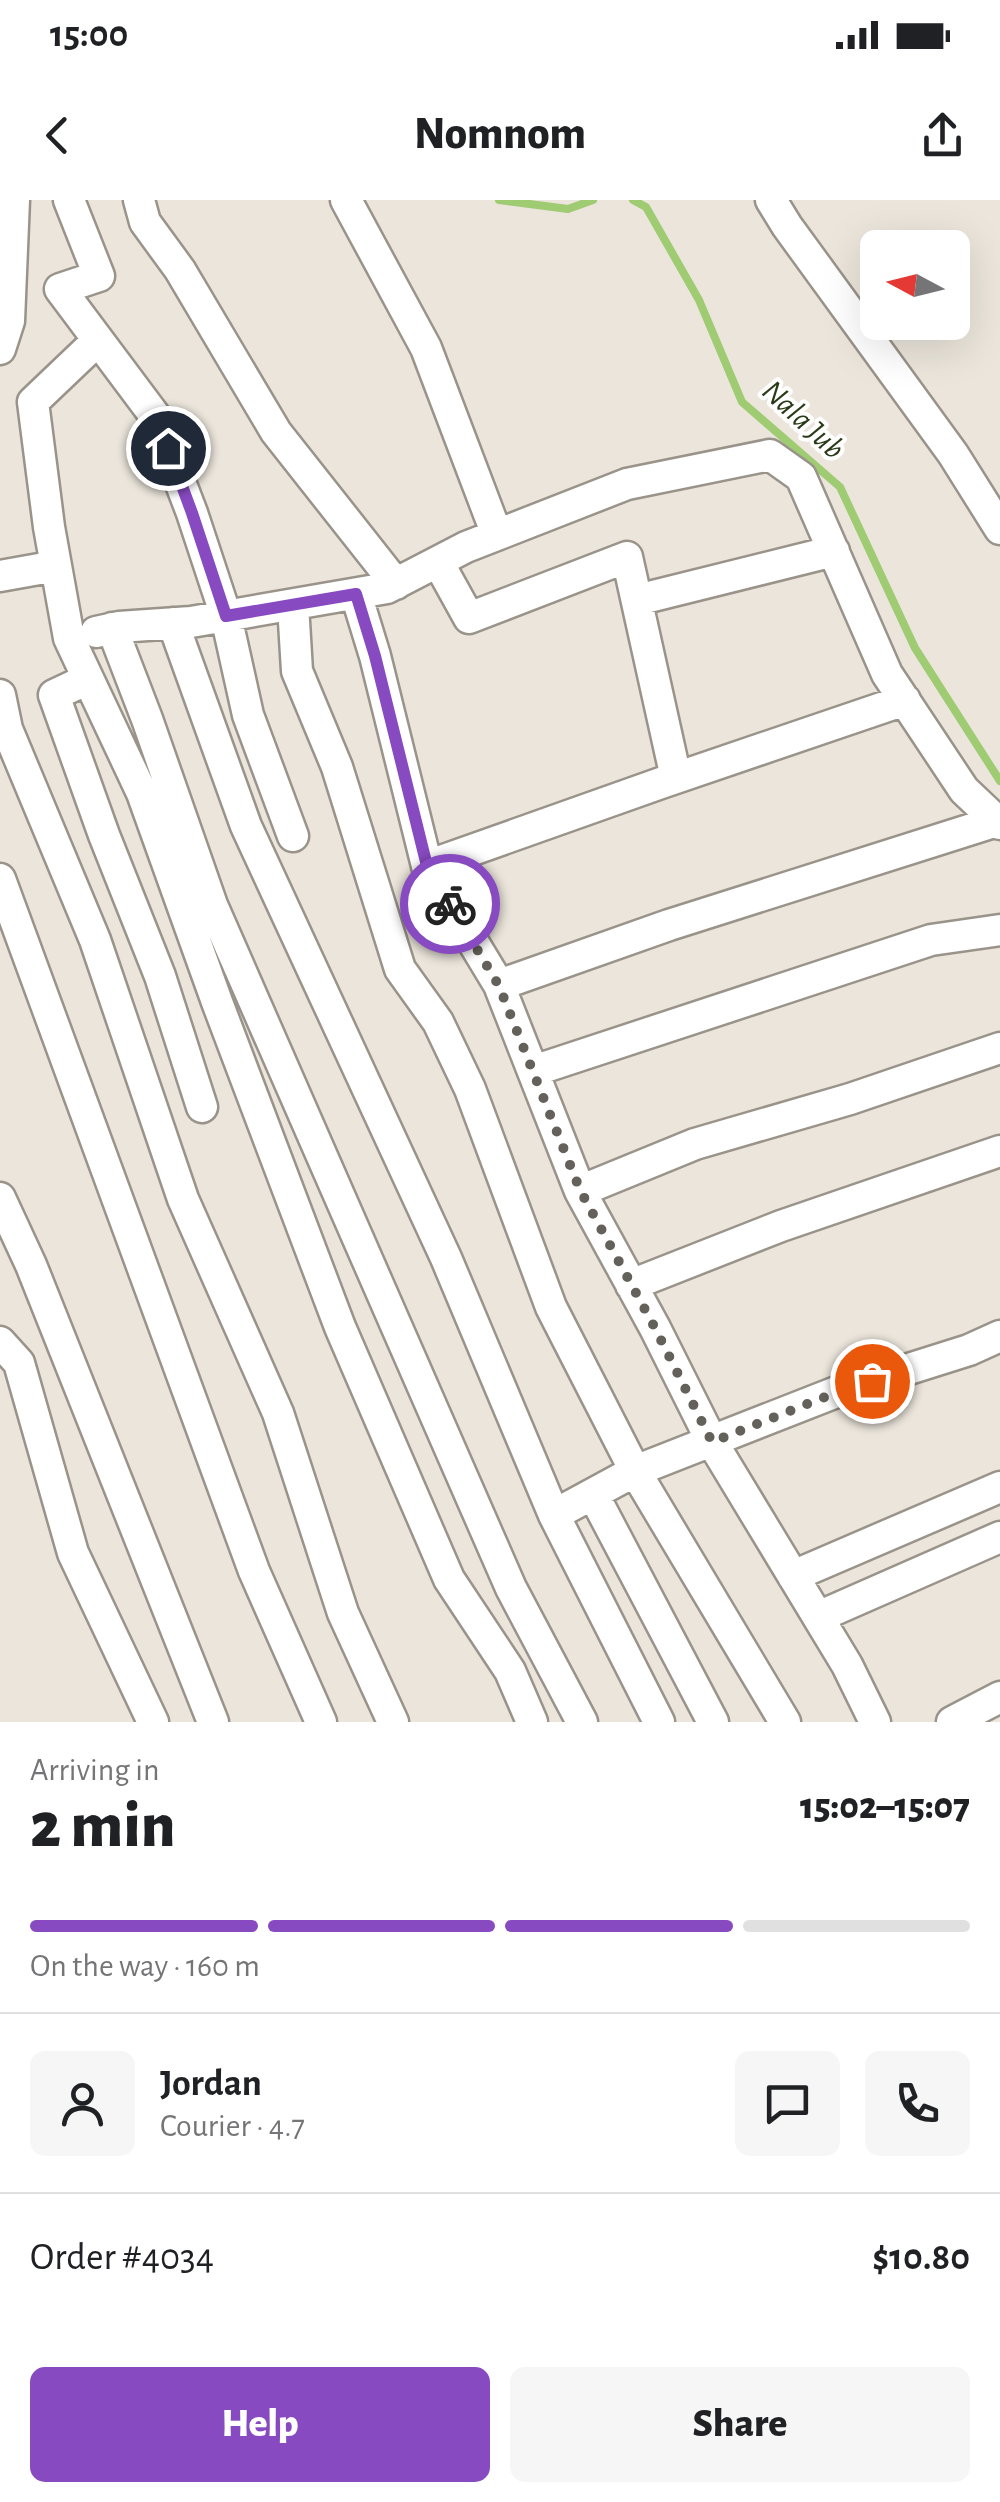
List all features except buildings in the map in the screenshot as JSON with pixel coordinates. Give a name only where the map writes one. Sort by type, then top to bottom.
[{"type":"street","points":[[0,349],[9,321],[14,200]]},
{"type":"street","points":[[69,200],[98,276],[60,289],[156,416],[226,616],[248,715],[293,836]]},
{"type":"street","points":[[139,200],[146,222],[180,270],[276,432],[396,584]]},
{"type":"street","points":[[346,200],[426,348],[497,535]]},
{"type":"street","points":[[771,200],[953,454],[1000,529]]},
{"type":"street","points":[[97,341],[33,402],[69,638],[142,793],[340,1327],[449,1579],[510,1671],[532,1722]]},
{"type":"street","points":[[69,638],[112,628],[226,616],[388,588],[497,535],[627,484],[770,455],[802,477],[888,674],[964,790],[998,823],[669,925],[499,986]]},
{"type":"street","points":[[636,600],[834,551]]},
{"type":"street","points":[[438,562],[470,618],[627,557],[676,778]]},
{"type":"street","points":[[0,576],[56,566]]},
{"type":"street","points":[[356,594],[427,866],[499,986],[580,1190],[712,1442],[847,1665],[875,1722]]},
{"type":"street","points":[[293,605],[297,671],[337,767],[400,969],[438,1022],[470,1089],[551,1307],[635,1471],[785,1722]]},
{"type":"street","points":[[173,623],[246,826],[446,1258],[554,1515],[659,1722]]},
{"type":"street","points":[[112,628],[212,905],[511,1588],[582,1722]]},
{"type":"street","points":[[88,679],[54,695],[160,976],[202,1107]]},
{"type":"street","points":[[0,695],[7,729],[95,940],[183,1198],[278,1413],[343,1613],[393,1722]]},
{"type":"street","points":[[427,866],[905,700]]},
{"type":"street","points":[[0,879],[254,1571],[321,1722]]},
{"type":"street","points":[[533,1072],[931,940],[1000,930]]},
{"type":"street","points":[[580,1190],[694,1144],[850,1099],[1000,1048]]},
{"type":"street","points":[[631,1285],[781,1226],[1000,1152]]},
{"type":"street","points":[[0,1198],[31,1265],[213,1722]]},
{"type":"street","points":[[554,1515],[635,1471],[840,1391],[969,1350],[1000,1336]]},
{"type":"street","points":[[0,1342],[19,1363],[73,1553],[153,1722]]},
{"type":"street","points":[[793,1576],[1000,1487]]},
{"type":"street","points":[[593,1494],[713,1722]]},
{"type":"street","points":[[818,1617],[1000,1537]]},
{"type":"street","points":[[952,1722],[1000,1697]]},
{"type":"waterway","name":"Nala Jub","points":[[499,200],[568,209],[593,200]]},
{"type":"waterway","name":"Nala Jub","points":[[633,200],[646,207],[699,300],[742,402],[840,487],[915,648],[1000,781]]},
{"type":"way so far","points":[[450,904],[499,986],[580,1190],[712,1442],[872,1381]]},
{"type":"route","points":[[168,448],[226,616],[356,594],[427,866],[450,904]]}]
